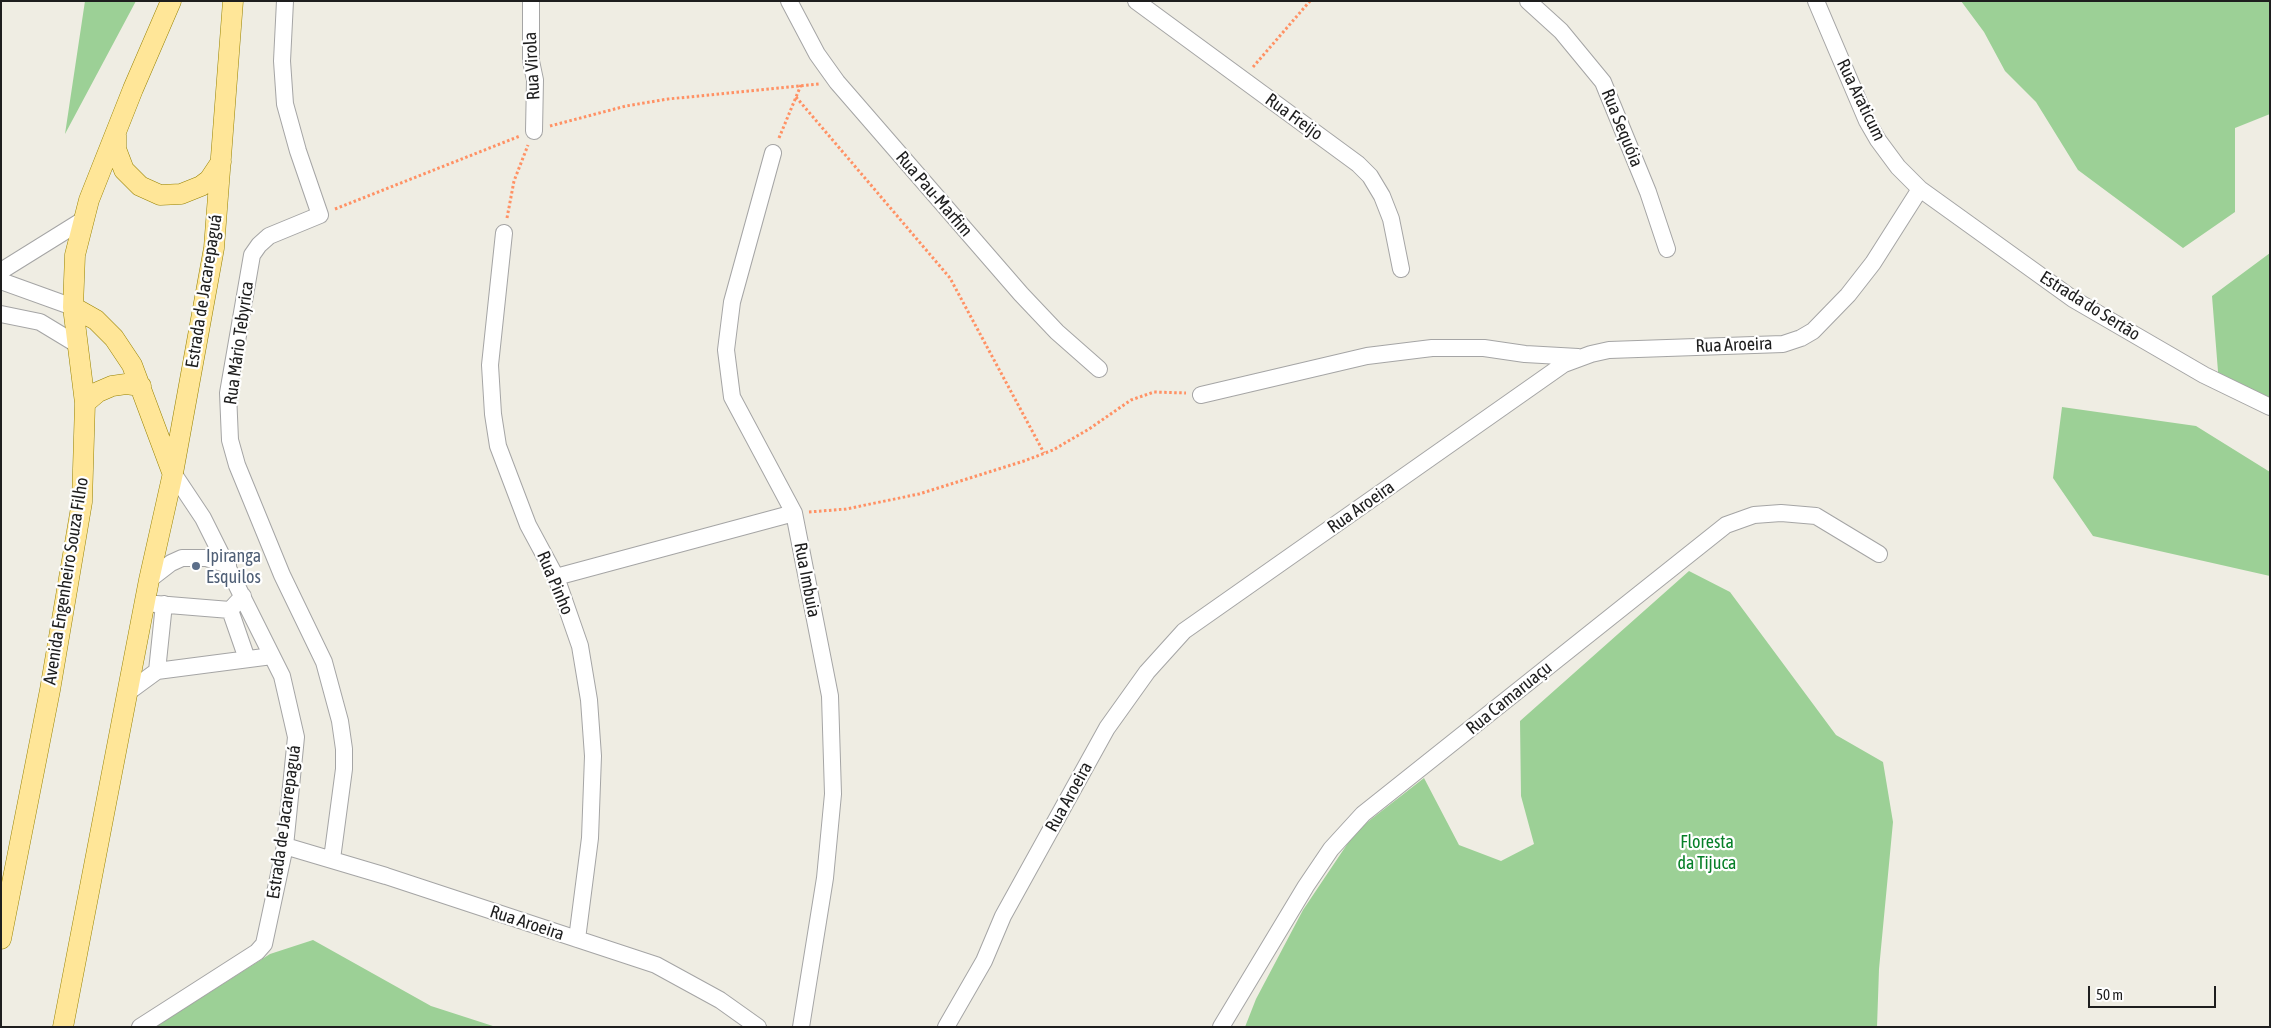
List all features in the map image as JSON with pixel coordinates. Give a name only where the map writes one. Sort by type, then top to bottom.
[{"type":"main road","points":[[82,220],[170,1]]},
{"type":"main road","name":"Estrada de Jacarepaguá","points":[[173,473],[214,248],[233,1]]},
{"type":"main road","points":[[118,127],[116,149],[124,170],[140,186],[149,191],[171,196],[191,191],[209,180],[220,162]]},
{"type":"main road","name":"Avenida Engenheiro Souza Filho","points":[[1,939],[69,586],[82,502],[85,403],[73,308],[75,254],[82,220]]},
{"type":"main road","points":[[63,1027],[127,693],[154,604],[149,580],[173,473],[132,366],[114,338],[96,320],[73,308]]},
{"type":"main road","points":[[85,403],[98,392],[112,386],[126,384],[141,386]]},
{"type":"street","points":[[285,1],[282,61],[286,104],[298,151],[320,215]]},
{"type":"street","name":"Rua Virola","points":[[531,1],[531,61],[535,80],[534,130]]},
{"type":"street","name":"Rua Pau-Marfim","points":[[789,1],[817,54],[838,82],[1021,294],[1057,332],[1099,369]]},
{"type":"street","name":"Rua Freijo","points":[[1136,1],[1358,164],[1370,176],[1382,196],[1391,219],[1401,269]]},
{"type":"street","name":"Rua Sequóia","points":[[1528,1],[1561,31],[1603,82],[1648,192],[1667,249]]},
{"type":"street","name":"Rua Araticum","points":[[1816,1],[1871,127],[1898,167],[1920,189]]},
{"type":"street","name":"Rua Imbuia","points":[[773,153],[732,302],[726,350],[732,397],[794,512],[830,696],[833,794],[825,878],[801,1027]]},
{"type":"street","name":"Rua Aroeira","points":[[946,1027],[984,961],[1003,916],[1107,728],[1147,672],[1184,631],[1564,364],[1580,357],[1609,350],[1783,344],[1801,338],[1813,331],[1848,295],[1873,263],[1920,189]]},
{"type":"street","name":"Estrada do Sertão","points":[[1920,189],[2073,299],[2204,375],[2270,407]]},
{"type":"street","name":"Rua Mário Tebyrica","points":[[320,215],[269,236],[252,255],[228,393],[230,440],[237,465],[282,575],[324,662],[340,721],[344,749],[344,769],[332,859]]},
{"type":"street","points":[[1,270],[82,220]]},
{"type":"street","name":"Rua Pinho","points":[[504,233],[490,366],[493,414],[498,446],[528,526],[556,577],[580,646],[589,700],[593,756],[590,838],[577,939]]},
{"type":"street","points":[[1,281],[73,308]]},
{"type":"street","points":[[1,314],[40,322],[78,345]]},
{"type":"street","points":[[1201,395],[1367,356],[1432,348],[1484,348],[1525,354],[1580,357]]},
{"type":"street","name":"Estrada de Jacarepaguá","points":[[140,1027],[257,952],[267,935],[285,846],[296,737],[282,676],[228,565],[202,518],[173,473]]},
{"type":"street","points":[[556,577],[794,512]]},
{"type":"street","name":"Rua Camaruaçu","points":[[1221,1027],[1306,886],[1331,850],[1362,814],[1726,526],[1754,514],[1782,513],[1816,516],[1879,554]]},
{"type":"street","points":[[149,580],[171,563],[182,558],[206,558],[228,565]]},
{"type":"street","points":[[230,610],[243,596]]},
{"type":"street","points":[[157,671],[154,604],[230,610]]},
{"type":"street","points":[[230,610],[247,659]]},
{"type":"street","points":[[127,693],[157,671],[272,656]]},
{"type":"street","name":"Rua Aroeira","points":[[285,846],[332,859],[656,965],[720,1000],[758,1027]]},
{"type":"path","points":[[1243,79],[1310,1]]},
{"type":"path","points":[[320,215],[429,170],[534,130],[626,106],[660,100],[838,82]]},
{"type":"path","points":[[773,153],[801,86]]},
{"type":"path","points":[[796,97],[950,278],[1044,453]]},
{"type":"path","points":[[504,233],[514,181],[534,130]]},
{"type":"path","points":[[794,512],[846,509],[919,494],[1044,453],[1089,429],[1131,400],[1154,392],[1201,395]]},
{"type":"green space","points":[[85,1],[136,1],[65,134]]},
{"type":"green space","points":[[1961,1],[2270,1],[2270,114],[2235,128],[2235,212],[2183,248],[2078,170],[2036,102],[2005,71],[1984,32]]},
{"type":"green space","points":[[2270,253],[2270,399],[2219,384],[2212,296]]},
{"type":"green space","points":[[2062,407],[2196,426],[2270,472],[2270,576],[2093,536],[2053,478]]},
{"type":"green space","name":"Floresta da Tijuca","points":[[1689,571],[1730,592],[1836,735],[1883,762],[1893,822],[1879,969],[1877,1027],[1245,1027],[1256,999],[1303,910],[1356,831],[1424,778],[1459,845],[1501,861],[1534,844],[1521,796],[1520,721]]},
{"type":"green space","points":[[313,940],[431,1006],[496,1027],[155,1027],[270,954]]},
{"type":"place","name":"Ipiranga Esquilos","points":[[196,566]]}]
